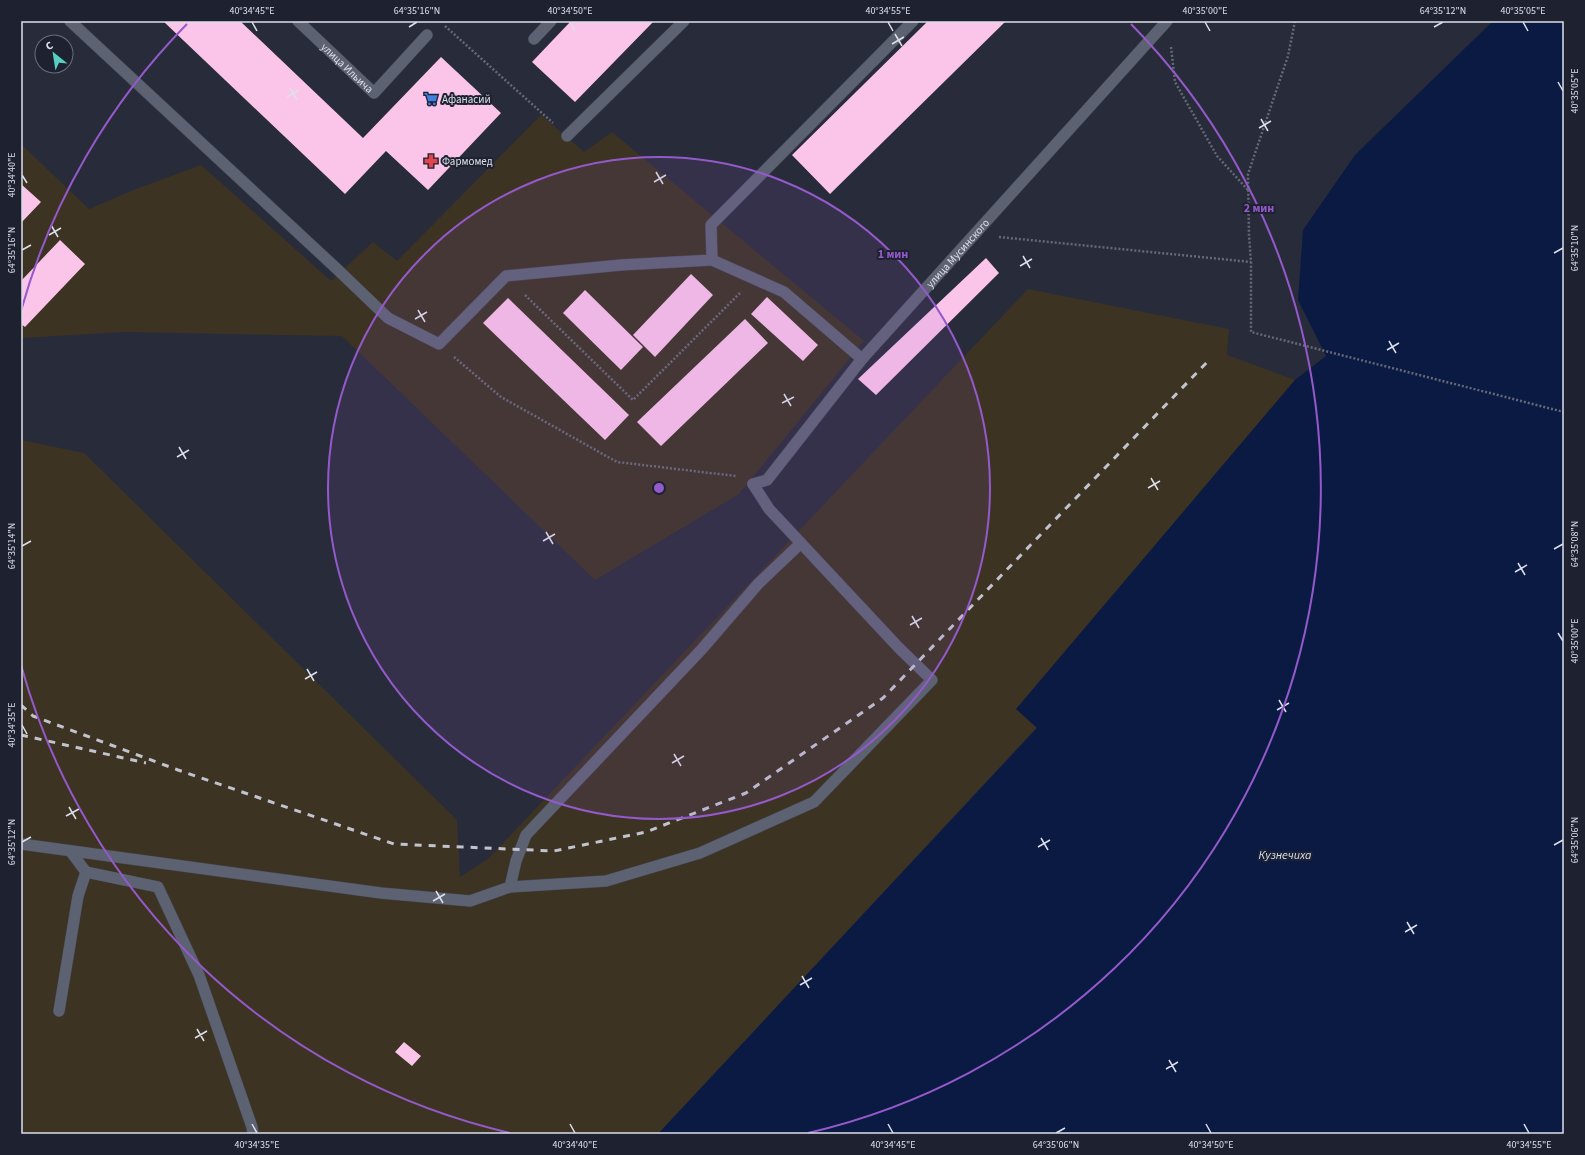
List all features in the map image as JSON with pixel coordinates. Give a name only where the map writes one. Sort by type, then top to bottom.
[{"type":"street","points":[[70,21],[388,318],[439,344],[506,276],[621,265],[712,260],[784,292],[862,359]]},
{"type":"street","name":"улица Ильича","points":[[298,21],[374,93],[427,35]]},
{"type":"street","points":[[534,39],[551,21]]},
{"type":"street","points":[[567,136],[684,21]]},
{"type":"street","points":[[712,260],[711,225],[913,21]]},
{"type":"street","name":"улица Мусинского","points":[[767,480],[862,359],[1167,21]]},
{"type":"street","points":[[21,844],[381,893],[470,901],[510,887],[606,881],[700,852],[814,802],[932,680],[899,648],[769,508],[753,484],[767,480]]},
{"type":"street","points":[[510,887],[516,861],[526,835],[702,649],[758,584],[801,543]]},
{"type":"street","points":[[71,852],[86,872],[158,887],[199,975],[252,1127],[253,1134]]},
{"type":"street","points":[[59,1012],[78,896],[86,872]]},
{"type":"path","points":[[1295,21],[1288,56],[1248,174],[1251,262],[1251,332],[1564,412]]},
{"type":"path","points":[[427,35],[442,23],[567,136]]},
{"type":"path","points":[[1171,44],[1175,82],[1217,156],[1249,191]]},
{"type":"path","points":[[975,235],[1251,262]]},
{"type":"path","points":[[506,276],[633,400],[755,279]]},
{"type":"path","points":[[439,344],[501,398],[617,462],[767,480]]},
{"type":"shaded area","points":[[541,115],[584,152],[612,132],[864,341],[739,494],[595,580],[342,336],[124,332],[21,338],[21,144],[89,209],[136,189],[201,165],[331,281],[373,242],[397,261]]},
{"type":"shaded area","points":[[1028,289],[1229,329],[1227,355],[1295,380],[1017,709],[1037,727],[658,1134],[21,1134],[21,440],[84,453],[457,820],[460,877],[488,859]]},
{"type":"water","name":"Кузнечиха","points":[[1493,21],[1564,21],[1564,1134],[658,1134],[1037,728],[1016,709],[1295,380],[1326,356],[1298,300],[1303,230],[1355,155]]},
{"type":"building","points":[[163,21],[240,21],[363,138],[441,57],[501,113],[428,190],[386,151],[345,194]]},
{"type":"building","points":[[571,21],[654,21],[575,102],[532,62]]},
{"type":"building","points":[[928,21],[1006,21],[830,194],[792,155]]},
{"type":"building","points":[[21,184],[41,202],[21,223]]},
{"type":"building","points":[[60,240],[85,264],[25,327],[21,324],[21,281]]},
{"type":"building","points":[[986,258],[999,273],[876,395],[858,379]]},
{"type":"building","points":[[691,274],[713,295],[655,357],[633,335]]},
{"type":"building","points":[[585,290],[643,347],[621,370],[563,313]]},
{"type":"building","points":[[767,297],[818,345],[803,361],[751,314]]},
{"type":"building","points":[[508,298],[629,415],[605,440],[483,323]]},
{"type":"building","points":[[745,319],[768,343],[661,446],[637,422]]},
{"type":"building","points":[[404,1042],[421,1056],[412,1066],[395,1052]]},
{"type":"railway","points":[[21,705],[33,716],[178,770],[394,844],[554,851],[646,832],[746,793],[883,698],[1210,359]]},
{"type":"railway","points":[[21,735],[146,763]]},
{"type":"place","name":"Афанасий","points":[[431,99]]},
{"type":"place","name":"Фармомед","points":[[431,161]]}]
